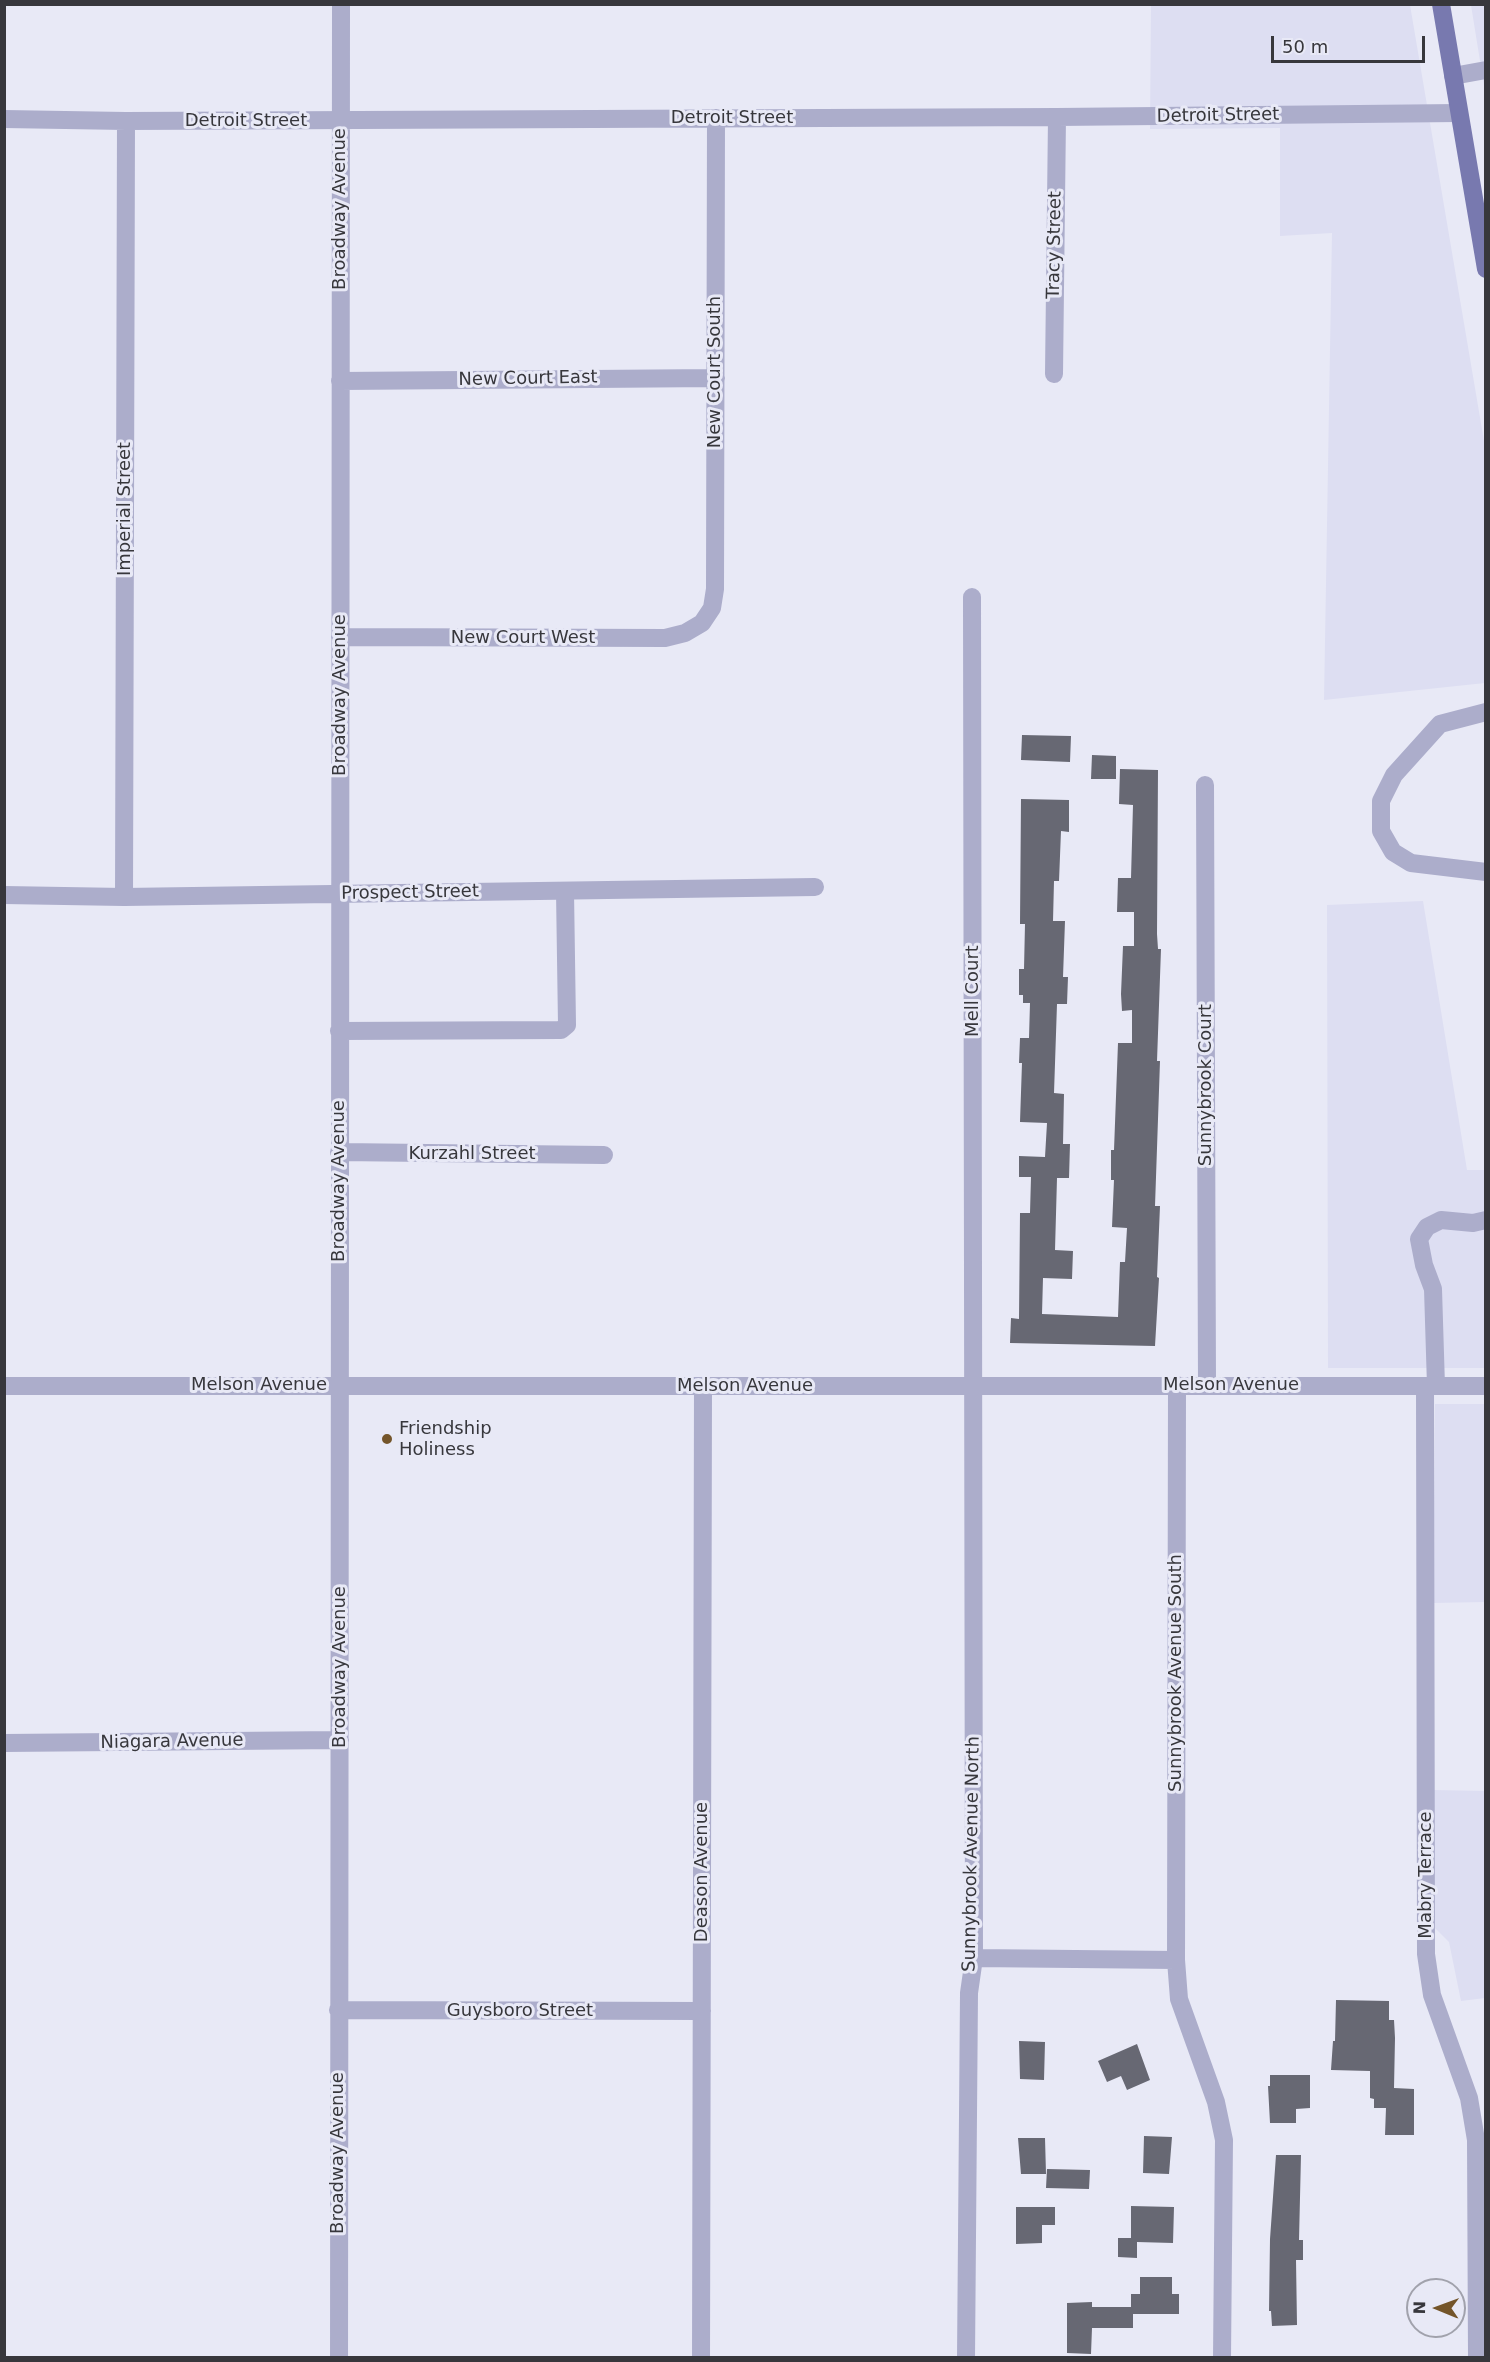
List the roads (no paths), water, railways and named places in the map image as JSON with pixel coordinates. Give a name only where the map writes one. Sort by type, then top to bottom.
[{"type":"main road","points":[[1441,4],[1485,269]]},
{"type":"street","name":"Broadway Avenue","points":[[339,2358],[340,4]]},
{"type":"street","points":[[1453,76],[1485,70]]},
{"type":"street","name":"Detroit Street","points":[[4,119],[126,121],[1459,113]]},
{"type":"street","name":"Tracy Street","points":[[1054,374],[1057,117]]},
{"type":"street","name":"New Court South","points":[[702,623],[712,608],[715,589],[716,118]]},
{"type":"street","name":"Imperial Street","points":[[124,897],[126,121]]},
{"type":"street","name":"New Court East","points":[[340,381],[716,378]]},
{"type":"street","name":"Mell Court","points":[[972,597],[974,1385]]},
{"type":"street","name":"New Court West","points":[[340,637],[665,638],[685,633],[702,623]]},
{"type":"street","points":[[1485,712],[1440,724],[1394,775],[1381,801],[1381,831],[1393,852],[1411,862],[1485,872]]},
{"type":"street","name":"Sunnybrook Court","points":[[1205,785],[1207,1385]]},
{"type":"street","name":"Prospect Street","points":[[4,895],[124,897],[814,887]]},
{"type":"street","points":[[339,1031],[561,1030],[567,1025],[565,891]]},
{"type":"street","name":"Kurzahl Street","points":[[339,1152],[604,1155]]},
{"type":"street","name":"Mabry Terrace","points":[[1477,2358],[1476,2140],[1469,2098],[1432,1995],[1426,1954],[1430,1386],[1434,1289],[1424,1265],[1419,1239],[1427,1227],[1441,1220],[1473,1223],[1485,1220]]},
{"type":"street","name":"Sunnybrook Avenue North","points":[[966,2358],[969,1993],[974,1958],[974,1385]]},
{"type":"street","name":"Sunnybrook Avenue South","points":[[1177,1385],[1176,1960],[1179,1999],[1216,2102],[1224,2140],[1222,2358]]},
{"type":"street","name":"Melson Avenue","points":[[4,1386],[1485,1386]]},
{"type":"street","name":"Deason Avenue","points":[[700,2358],[703,1386]]},
{"type":"street","name":"Niagara Avenue","points":[[4,1743],[340,1740]]},
{"type":"street","points":[[974,1958],[1176,1960]]},
{"type":"street","name":"Guysboro Street","points":[[338,2010],[702,2011]]},
{"type":"place","name":"Friendship Holiness","points":[[387,1439]]}]
